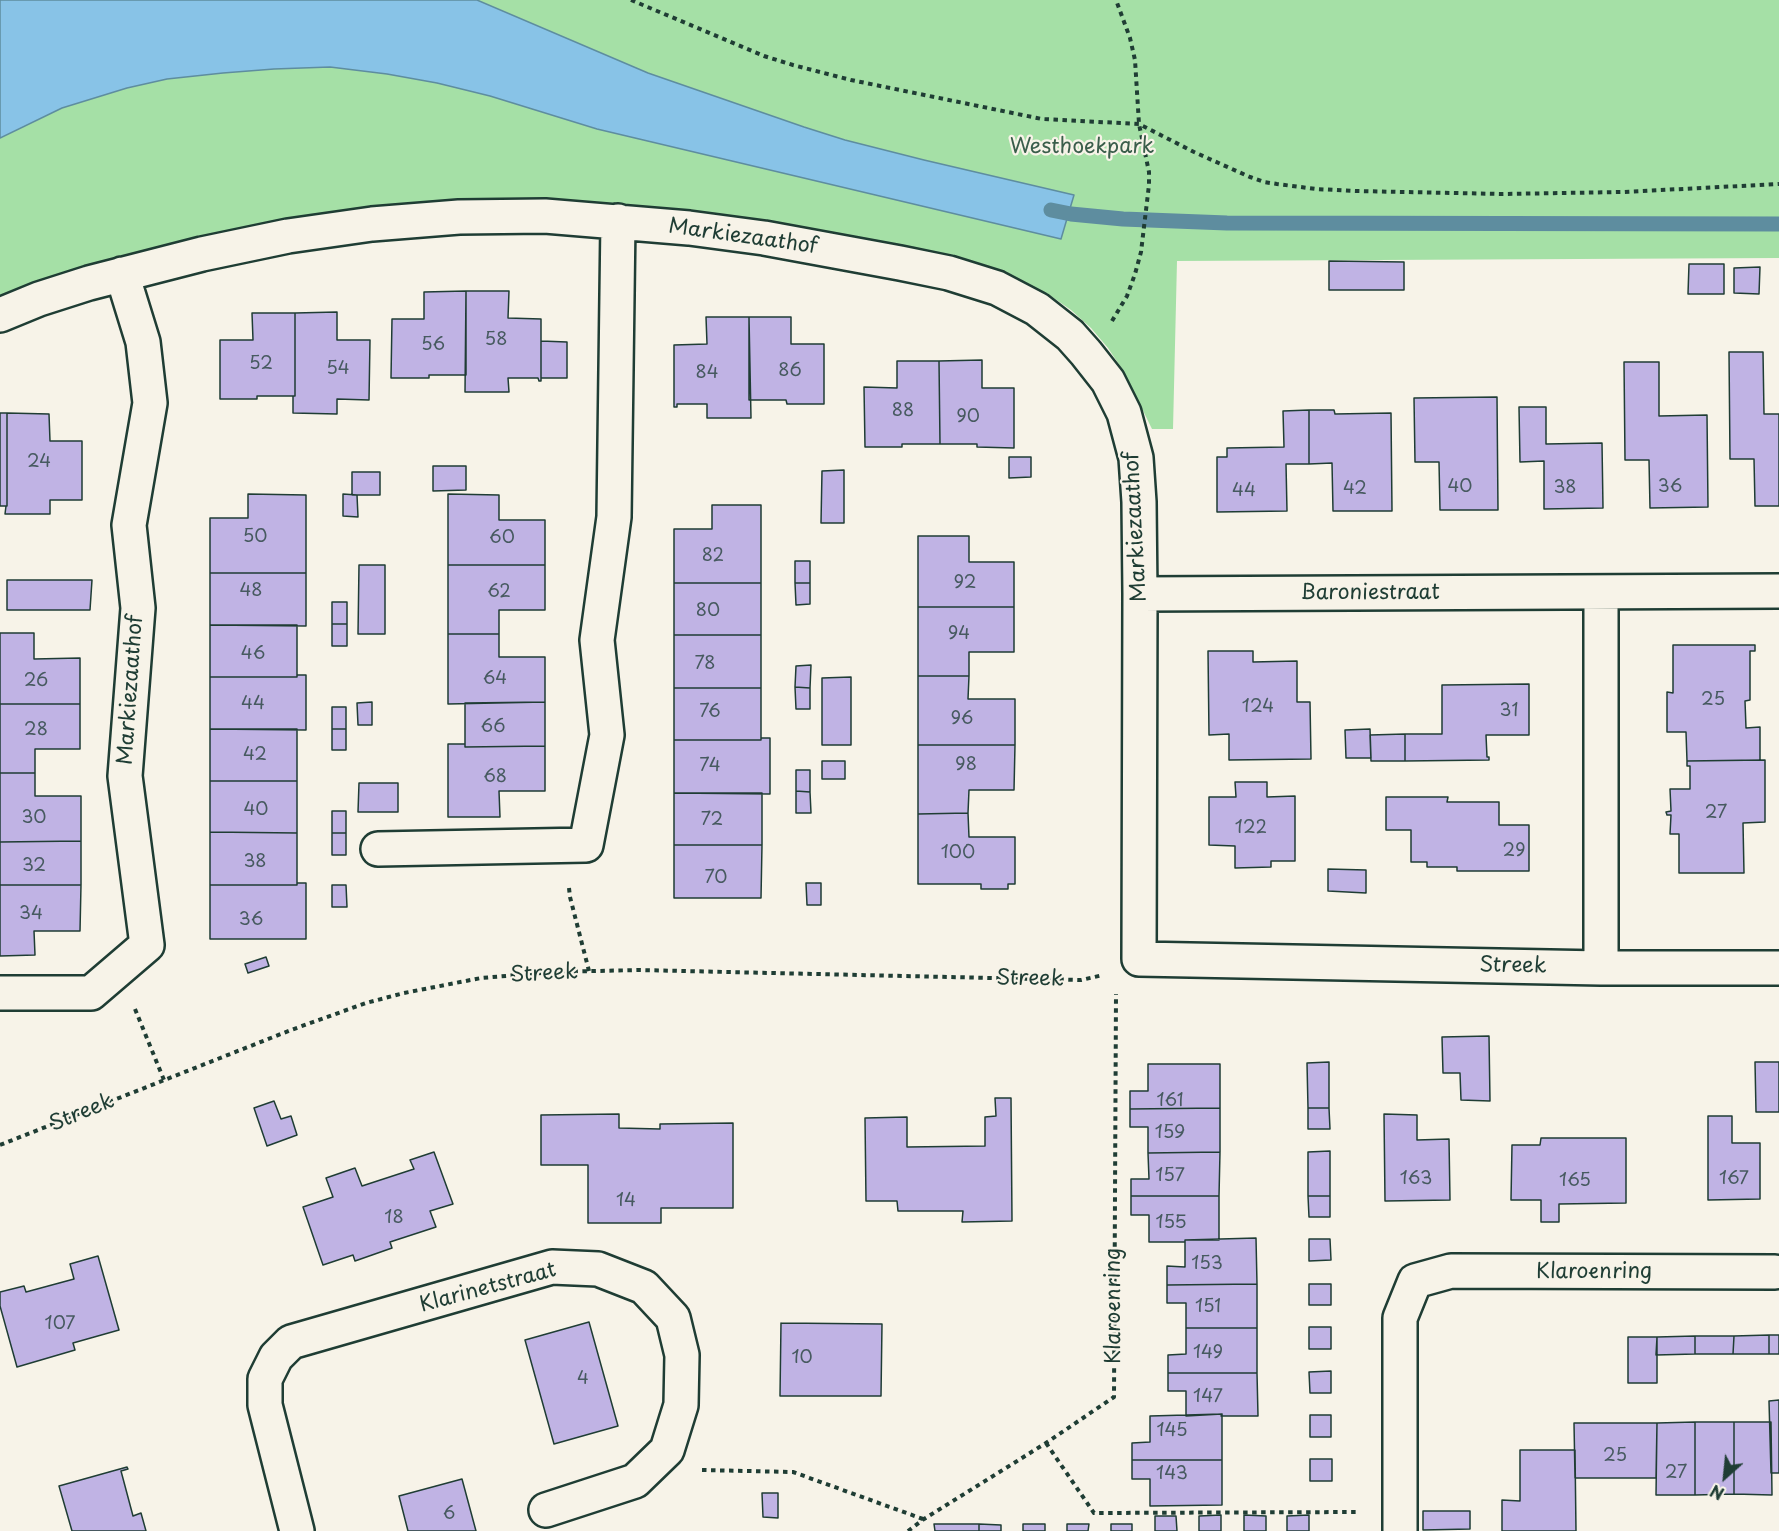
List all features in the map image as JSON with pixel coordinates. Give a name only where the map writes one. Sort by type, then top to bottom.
[{"type":"street","name":"Markiezaathof","points":[[0,315],[39,299],[122,274],[288,236],[372,224],[459,217],[545,216],[689,228],[764,238],[949,273],[997,288],[1038,309],[1070,335],[1108,381],[1124,413],[1136,458],[1140,594],[1138,959]]},
{"type":"street","points":[[378,849],[586,845],[607,735],[597,640],[614,517],[618,221]]},
{"type":"street","name":"Markiezaathof","points":[[0,993],[91,993],[147,945],[125,776],[138,608],[129,525],[150,403],[143,342],[122,274]]},
{"type":"street","name":"Baroniestraat","points":[[1140,594],[1779,591]]},
{"type":"street","points":[[1601,592],[1601,968]]},
{"type":"street","name":"Streek","points":[[1138,959],[1779,969]]},
{"type":"street","name":"Klarinetstraat","points":[[297,1531],[265,1404],[265,1379],[276,1357],[291,1342],[552,1267],[598,1269],[644,1287],[673,1318],[682,1355],[681,1405],[667,1450],[635,1481],[546,1510]]},
{"type":"street","name":"Klaroenring","points":[[1400,1521],[1400,1318],[1415,1281],[1451,1271],[1775,1272]]},
{"type":"path","points":[[630,0],[764,56],[851,80],[1042,119],[1139,124],[1194,152],[1264,182],[1316,189],[1503,194],[1623,192],[1779,184]]},
{"type":"path","points":[[1086,353],[1116,316],[1127,296],[1141,252],[1147,204],[1149,172],[1139,124],[1134,60],[1130,38],[1116,0]]},
{"type":"path","points":[[566,845],[570,897],[589,971]]},
{"type":"path","points":[[119,969],[164,1080]]},
{"type":"path","name":"Streek","points":[[0,1145],[366,1003],[481,978],[553,972],[651,970],[1081,980],[1100,977],[1108,973]]},
{"type":"path","name":"Klaroenring","points":[[908,1531],[1114,1397],[1116,993]]},
{"type":"path","points":[[1046,1443],[1094,1514],[1400,1521]]},
{"type":"path","points":[[667,1450],[690,1470],[794,1472],[924,1519]]},
{"type":"green space","name":"Westhoekpark","points":[[0,0],[1779,0],[1779,258],[1177,261],[1173,429],[1152,429],[1124,372],[1091,328],[1048,294],[1020,280],[980,268],[529,205],[0,303]]},
{"type":"water","points":[[0,0],[477,0],[648,73],[804,127],[924,160],[1074,195],[1061,239],[597,129],[490,96],[437,83],[330,67],[274,69],[167,79],[127,88],[62,108],[0,138]]},
{"type":"building","points":[[1329,261],[1404,262],[1404,290],[1329,290]]},
{"type":"building","points":[[1689,264],[1724,264],[1724,294],[1688,294]]},
{"type":"building","points":[[1760,267],[1759,294],[1734,293],[1734,268]]},
{"type":"building","points":[[466,291],[466,375],[391,378],[392,319],[424,319],[424,292]]},
{"type":"building","points":[[466,291],[509,291],[508,318],[541,319],[541,381],[538,378],[508,378],[509,392],[465,392]]},
{"type":"building","points":[[337,312],[337,340],[370,340],[369,400],[337,399],[337,414],[293,413],[295,313]]},
{"type":"building","points":[[252,313],[295,313],[295,396],[220,399],[220,340],[253,340]]},
{"type":"building","points":[[706,317],[749,317],[751,418],[707,418],[707,404],[677,404],[677,407],[674,407],[674,345],[707,344]]},
{"type":"building","points":[[749,317],[791,317],[791,344],[824,344],[824,404],[787,404],[786,400],[749,400]]},
{"type":"building","points":[[541,341],[567,342],[567,378],[541,378]]},
{"type":"building","points":[[1729,352],[1763,352],[1764,414],[1779,414],[1779,506],[1755,506],[1754,459],[1730,459]]},
{"type":"building","points":[[982,360],[982,388],[1014,388],[1014,448],[977,447],[977,444],[940,444],[939,361]]},
{"type":"building","points":[[897,361],[939,361],[940,444],[865,447],[864,387],[897,388]]},
{"type":"building","points":[[1624,362],[1659,362],[1659,416],[1707,415],[1708,507],[1650,508],[1649,460],[1625,460]]},
{"type":"building","points":[[1497,397],[1498,510],[1440,510],[1439,462],[1415,462],[1414,398]]},
{"type":"building","points":[[1519,407],[1546,407],[1546,444],[1602,443],[1603,508],[1544,509],[1544,461],[1520,462]]},
{"type":"building","points":[[1309,410],[1309,464],[1286,464],[1287,511],[1217,512],[1217,457],[1227,457],[1227,448],[1284,447],[1283,411]]},
{"type":"building","points":[[1309,410],[1334,410],[1335,414],[1391,413],[1392,511],[1333,511],[1332,463],[1309,464]]},
{"type":"building","points":[[0,413],[7,413],[7,506],[0,506]]},
{"type":"building","points":[[7,413],[49,414],[50,441],[82,441],[82,500],[50,500],[50,514],[5,514],[7,506]]},
{"type":"building","points":[[1009,457],[1031,457],[1031,477],[1009,478]]},
{"type":"building","points":[[433,466],[466,466],[466,490],[433,491]]},
{"type":"building","points":[[844,470],[844,523],[821,523],[822,471]]},
{"type":"building","points":[[352,472],[380,472],[380,495],[352,495]]},
{"type":"building","points":[[248,494],[306,495],[306,573],[210,573],[210,518],[248,518]]},
{"type":"building","points":[[343,494],[357,495],[358,517],[343,516]]},
{"type":"building","points":[[448,494],[499,495],[499,520],[545,520],[545,565],[448,565]]},
{"type":"building","points":[[712,505],[761,505],[761,583],[674,583],[674,529],[712,529]]},
{"type":"building","points":[[918,536],[969,536],[969,562],[1014,562],[1014,607],[918,607]]},
{"type":"building","points":[[795,561],[810,561],[810,583],[795,583]]},
{"type":"building","points":[[359,565],[385,565],[385,634],[358,634]]},
{"type":"building","points":[[448,565],[545,565],[545,610],[499,610],[499,634],[448,634]]},
{"type":"building","points":[[210,573],[306,573],[306,626],[210,625]]},
{"type":"building","points":[[7,580],[92,580],[90,610],[7,610]]},
{"type":"building","points":[[674,583],[761,583],[761,635],[674,635]]},
{"type":"building","points":[[795,583],[810,583],[810,604],[796,605]]},
{"type":"building","points":[[332,602],[347,602],[347,624],[332,624]]},
{"type":"building","points":[[918,607],[1014,607],[1014,652],[969,652],[969,676],[918,676]]},
{"type":"building","points":[[332,624],[347,624],[347,646],[332,646]]},
{"type":"building","points":[[210,625],[297,625],[297,677],[210,677]]},
{"type":"building","points":[[0,633],[34,633],[34,659],[80,658],[80,704],[0,704]]},
{"type":"building","points":[[448,634],[499,634],[499,657],[545,657],[545,702],[448,704]]},
{"type":"building","points":[[674,635],[761,635],[761,688],[674,688]]},
{"type":"building","points":[[1673,645],[1755,645],[1755,651],[1750,651],[1750,700],[1745,701],[1746,728],[1760,727],[1760,760],[1687,761],[1686,732],[1667,732],[1667,692],[1673,693]]},
{"type":"building","points":[[1208,651],[1253,651],[1253,662],[1297,661],[1297,702],[1310,702],[1311,759],[1229,760],[1229,734],[1209,735]]},
{"type":"building","points":[[811,665],[810,688],[795,687],[796,666]]},
{"type":"building","points":[[297,675],[306,675],[306,730],[210,729],[210,677],[297,677]]},
{"type":"building","points":[[918,676],[969,676],[968,699],[1015,699],[1015,745],[918,745]]},
{"type":"building","points":[[851,677],[851,745],[822,745],[822,678]]},
{"type":"building","points":[[1529,684],[1529,735],[1486,735],[1489,760],[1405,761],[1405,734],[1442,734],[1442,685]]},
{"type":"building","points":[[795,687],[810,688],[810,709],[796,709]]},
{"type":"building","points":[[674,688],[761,688],[761,740],[674,740]]},
{"type":"building","points":[[372,702],[372,725],[358,725],[357,703]]},
{"type":"building","points":[[545,702],[545,746],[465,747],[465,703]]},
{"type":"building","points":[[0,704],[80,704],[80,749],[35,749],[35,773],[0,773]]},
{"type":"building","points":[[332,707],[346,707],[346,729],[332,729]]},
{"type":"building","points":[[210,729],[297,729],[297,781],[210,781]]},
{"type":"building","points":[[332,729],[346,729],[346,750],[332,750]]},
{"type":"building","points":[[1370,729],[1371,758],[1346,758],[1345,730]]},
{"type":"building","points":[[1405,734],[1405,761],[1371,761],[1370,735]]},
{"type":"building","points":[[761,738],[770,738],[770,794],[674,793],[674,740],[761,740]]},
{"type":"building","points":[[448,744],[465,744],[465,747],[545,746],[545,791],[499,791],[500,817],[448,817]]},
{"type":"building","points":[[918,745],[1015,745],[1014,790],[969,790],[968,813],[918,814]]},
{"type":"building","points":[[1765,760],[1765,822],[1743,823],[1744,873],[1679,873],[1679,834],[1670,834],[1671,815],[1667,815],[1666,812],[1671,811],[1670,789],[1690,789],[1690,766],[1687,766],[1687,761]]},
{"type":"building","points":[[822,761],[845,761],[845,779],[822,779]]},
{"type":"building","points":[[796,770],[810,770],[810,792],[796,791]]},
{"type":"building","points":[[0,773],[35,773],[35,796],[81,796],[81,841],[0,842]]},
{"type":"building","points":[[210,781],[297,781],[297,833],[210,832]]},
{"type":"building","points":[[1235,782],[1267,782],[1267,797],[1295,796],[1295,861],[1271,861],[1271,867],[1235,868],[1235,846],[1209,845],[1209,797],[1236,797]]},
{"type":"building","points":[[359,783],[398,783],[398,812],[358,812]]},
{"type":"building","points":[[796,791],[810,792],[811,813],[796,813]]},
{"type":"building","points":[[674,793],[762,793],[762,845],[674,845]]},
{"type":"building","points":[[1386,797],[1448,797],[1447,802],[1499,802],[1499,825],[1529,825],[1529,871],[1457,871],[1457,867],[1427,867],[1427,862],[1411,862],[1411,830],[1386,830]]},
{"type":"building","points":[[332,811],[346,811],[346,833],[332,833]]},
{"type":"building","points":[[968,813],[969,837],[1015,837],[1015,884],[1008,884],[1008,889],[981,889],[981,884],[918,884],[918,814]]},
{"type":"building","points":[[210,832],[297,833],[297,885],[210,885]]},
{"type":"building","points":[[332,833],[346,833],[346,855],[332,855]]},
{"type":"building","points":[[81,841],[81,885],[0,885],[0,842]]},
{"type":"building","points":[[674,845],[762,845],[761,898],[674,898]]},
{"type":"building","points":[[1328,869],[1366,870],[1366,893],[1328,891]]},
{"type":"building","points":[[297,883],[306,883],[306,939],[210,939],[210,885],[297,885]]},
{"type":"building","points":[[806,883],[821,883],[821,905],[807,905]]},
{"type":"building","points":[[0,885],[81,885],[80,931],[34,931],[35,955],[0,956]]},
{"type":"building","points":[[332,885],[346,885],[347,907],[332,907]]},
{"type":"building","points":[[266,957],[269,966],[248,973],[245,964]]},
{"type":"building","points":[[1489,1036],[1490,1101],[1461,1100],[1460,1073],[1443,1073],[1442,1037]]},
{"type":"building","points":[[1329,1062],[1329,1108],[1308,1108],[1307,1063]]},
{"type":"building","points":[[1755,1062],[1779,1062],[1779,1112],[1756,1112]]},
{"type":"building","points":[[1148,1064],[1220,1064],[1220,1108],[1130,1109],[1130,1091],[1148,1091]]},
{"type":"building","points":[[995,1098],[1011,1098],[1012,1221],[962,1222],[963,1211],[898,1211],[897,1201],[866,1201],[865,1118],[907,1117],[907,1147],[985,1146],[985,1117],[996,1116]]},
{"type":"building","points":[[274,1101],[281,1119],[291,1116],[297,1135],[267,1146],[254,1108]]},
{"type":"building","points":[[1220,1108],[1220,1152],[1148,1153],[1148,1127],[1130,1127],[1130,1109]]},
{"type":"building","points":[[1308,1108],[1329,1108],[1330,1129],[1308,1129]]},
{"type":"building","points":[[619,1114],[619,1128],[660,1129],[660,1124],[733,1123],[733,1208],[661,1208],[661,1223],[588,1223],[588,1165],[541,1165],[541,1115]]},
{"type":"building","points":[[1384,1114],[1417,1115],[1417,1140],[1449,1139],[1450,1200],[1385,1201]]},
{"type":"building","points":[[1708,1116],[1732,1116],[1732,1143],[1760,1143],[1760,1199],[1708,1200]]},
{"type":"building","points":[[1541,1138],[1626,1138],[1626,1203],[1559,1204],[1559,1222],[1541,1222],[1541,1200],[1511,1200],[1512,1145],[1540,1145]]},
{"type":"building","points":[[1330,1151],[1330,1196],[1308,1196],[1308,1152]]},
{"type":"building","points":[[434,1152],[453,1204],[430,1211],[436,1227],[390,1242],[392,1248],[355,1261],[353,1255],[323,1265],[303,1207],[333,1197],[326,1178],[355,1168],[362,1186],[414,1169],[410,1160]]},
{"type":"building","points":[[1220,1152],[1219,1196],[1131,1196],[1131,1179],[1149,1179],[1148,1153]]},
{"type":"building","points":[[1131,1196],[1219,1196],[1219,1240],[1149,1242],[1149,1215],[1131,1215]]},
{"type":"building","points":[[1308,1196],[1330,1196],[1330,1217],[1309,1217]]},
{"type":"building","points":[[1256,1238],[1257,1284],[1167,1285],[1167,1266],[1185,1267],[1185,1240]]},
{"type":"building","points":[[1309,1239],[1330,1239],[1331,1260],[1309,1261]]},
{"type":"building","points":[[98,1256],[119,1330],[73,1343],[75,1350],[17,1367],[0,1306],[0,1292],[24,1286],[26,1292],[74,1279],[70,1264]]},
{"type":"building","points":[[1257,1284],[1257,1328],[1186,1328],[1186,1303],[1167,1303],[1167,1285]]},
{"type":"building","points":[[1309,1284],[1331,1284],[1331,1305],[1309,1305]]},
{"type":"building","points":[[589,1322],[618,1426],[554,1444],[525,1340]]},
{"type":"building","points":[[781,1323],[882,1324],[881,1396],[780,1396]]},
{"type":"building","points":[[1309,1327],[1331,1327],[1331,1349],[1309,1349]]},
{"type":"building","points":[[1186,1328],[1257,1328],[1257,1373],[1168,1373],[1168,1355],[1186,1354]]},
{"type":"building","points":[[1769,1335],[1779,1335],[1779,1354],[1769,1354]]},
{"type":"building","points":[[1769,1335],[1769,1354],[1733,1354],[1734,1336]]},
{"type":"building","points":[[1695,1336],[1695,1354],[1656,1355],[1657,1337]]},
{"type":"building","points":[[1695,1336],[1734,1336],[1733,1354],[1695,1354]]},
{"type":"building","points":[[1628,1337],[1657,1337],[1657,1383],[1628,1383]]},
{"type":"building","points":[[1331,1371],[1331,1393],[1310,1393],[1309,1372]]},
{"type":"building","points":[[1168,1373],[1257,1373],[1258,1416],[1221,1416],[1222,1414],[1186,1416],[1186,1391],[1168,1391]]},
{"type":"building","points":[[1779,1400],[1779,1473],[1771,1473],[1769,1401]]},
{"type":"building","points":[[1222,1414],[1222,1460],[1132,1460],[1132,1443],[1150,1442],[1150,1416]]},
{"type":"building","points":[[1310,1415],[1331,1415],[1331,1437],[1310,1437]]},
{"type":"building","points":[[1695,1422],[1734,1422],[1734,1494],[1695,1495]]},
{"type":"building","points":[[1695,1422],[1695,1495],[1656,1495],[1657,1423]]},
{"type":"building","points":[[1734,1422],[1771,1422],[1772,1495],[1734,1494]]},
{"type":"building","points":[[1574,1423],[1657,1423],[1656,1478],[1575,1478]]},
{"type":"building","points":[[1520,1450],[1575,1450],[1576,1531],[1502,1531],[1502,1500],[1520,1501]]},
{"type":"building","points":[[1310,1459],[1332,1459],[1332,1481],[1310,1481]]},
{"type":"building","points":[[1132,1460],[1222,1460],[1222,1505],[1150,1506],[1150,1479],[1132,1479]]},
{"type":"building","points":[[127,1467],[128,1469],[121,1471],[133,1516],[141,1513],[146,1531],[72,1531],[59,1486]]},
{"type":"building","points":[[462,1479],[476,1531],[408,1531],[399,1496]]},
{"type":"building","points":[[762,1493],[778,1493],[778,1518],[763,1517]]},
{"type":"building","points":[[1423,1511],[1470,1511],[1470,1529],[1423,1530]]},
{"type":"building","points":[[1221,1515],[1221,1531],[1199,1531],[1199,1516]]},
{"type":"building","points":[[1244,1515],[1266,1516],[1266,1531],[1244,1531]]},
{"type":"building","points":[[1309,1515],[1309,1531],[1287,1531],[1287,1516]]},
{"type":"building","points":[[1155,1516],[1176,1516],[1177,1531],[1155,1531]]},
{"type":"building","points":[[934,1524],[979,1524],[979,1531],[935,1531]]},
{"type":"building","points":[[979,1524],[1001,1525],[1001,1531],[979,1531]]},
{"type":"building","points":[[1023,1524],[1045,1524],[1045,1531],[1023,1531]]},
{"type":"building","points":[[1067,1524],[1089,1524],[1088,1531],[1067,1531]]},
{"type":"building","points":[[1111,1524],[1132,1524],[1132,1531],[1111,1531]]},
{"type":"waterway","points":[[1051,210],[1123,219],[1227,223],[1779,224]]}]
